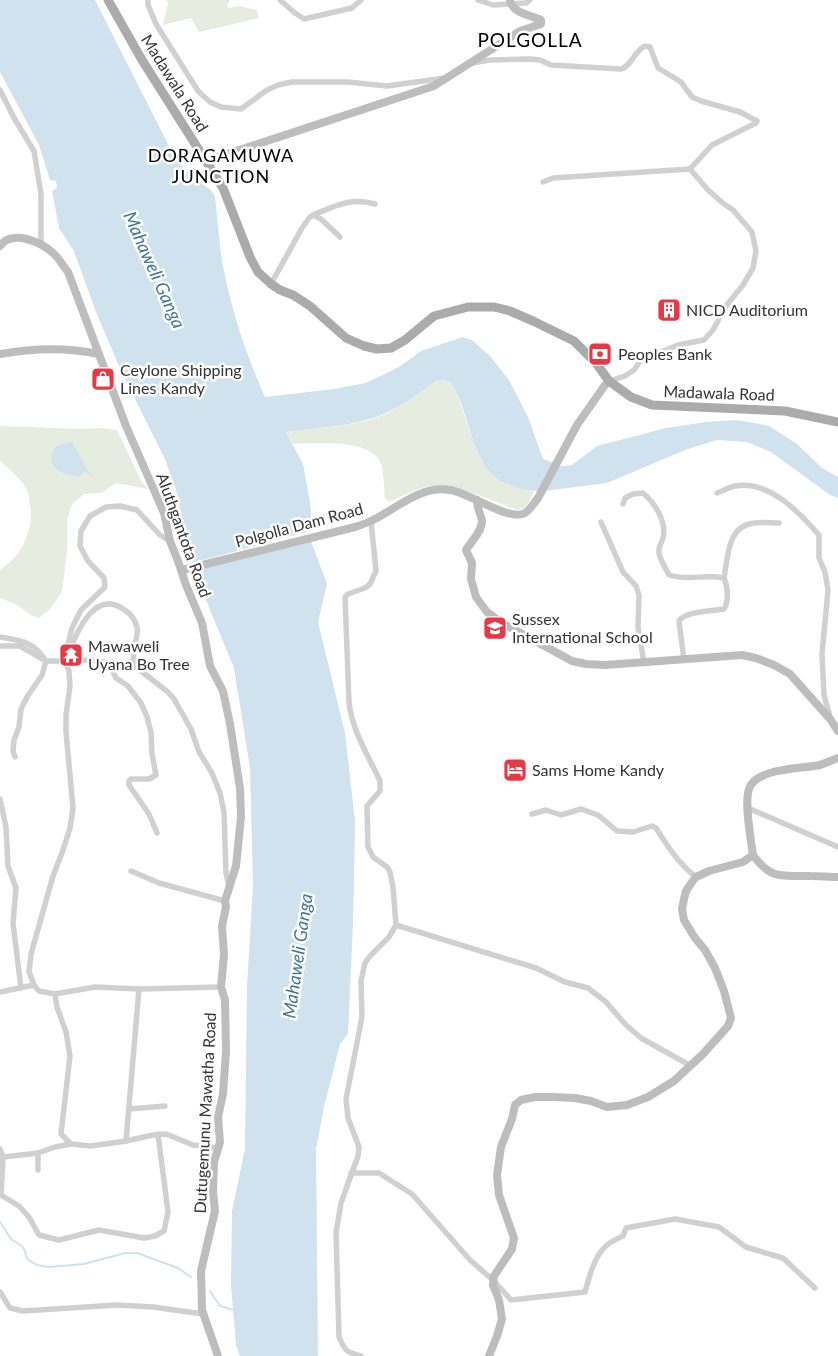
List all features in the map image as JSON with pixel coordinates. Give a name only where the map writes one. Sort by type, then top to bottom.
[{"type":"main road","name":"Madawala Road","points":[[108,0],[142,60],[223,188],[250,257],[258,272],[280,290],[293,295],[310,306],[346,338],[364,346],[377,349],[391,348],[405,340],[434,316],[468,307],[494,307],[533,320],[574,341],[596,363],[609,381],[631,397],[652,405],[785,411],[838,422]]},
{"type":"street","points":[[148,0],[148,5],[156,24],[198,91],[210,102],[221,106],[240,109],[267,90],[292,82],[348,82],[387,86],[448,78]]},
{"type":"street","points":[[280,0],[304,19],[352,8],[361,0]]},
{"type":"street","points":[[478,0],[493,5],[510,2],[526,3],[530,0]]},
{"type":"street","points":[[206,161],[434,86],[520,31],[541,24],[540,20],[514,9],[510,2]]},
{"type":"street","points":[[465,65],[490,60],[530,59],[540,60],[551,65],[621,69],[626,68],[640,48],[645,46],[650,47],[658,68],[681,82],[692,97],[740,112],[757,121],[712,145],[690,169],[553,178],[543,182]]},
{"type":"street","points":[[0,90],[34,151],[40,194],[40,244]]},
{"type":"street","points":[[609,381],[625,376],[634,370],[642,360],[678,344],[704,340],[713,330],[726,306],[753,268],[756,251],[752,232],[733,210],[708,190],[690,169]]},
{"type":"street","points":[[271,284],[309,218],[345,202],[356,201],[375,204]]},
{"type":"street","points":[[313,215],[321,219],[340,238]]},
{"type":"street","name":"Aluthgantota Road","points":[[0,246],[10,238],[30,240],[54,253],[68,272],[126,426],[164,513],[170,541],[202,623],[210,666],[223,691]]},
{"type":"street","points":[[0,354],[34,350],[69,349],[99,354]]},
{"type":"street","name":"Polgolla Dam Road","points":[[182,570],[371,521],[407,500],[441,489],[454,490],[506,512],[524,513],[535,503],[580,420],[609,381]]},
{"type":"street","points":[[717,493],[736,486],[751,486],[766,490],[780,497],[806,520],[819,535],[819,558],[825,572],[828,590],[822,654],[824,695],[830,719]]},
{"type":"street","points":[[623,504],[625,498],[633,494],[643,493],[654,505],[662,522],[663,539],[659,544],[659,554],[669,575],[678,578],[715,576],[724,578]]},
{"type":"street","points":[[477,500],[477,508],[482,522],[478,533],[466,550],[472,563],[471,579],[476,597],[487,612],[502,622],[572,661],[586,664],[644,663],[742,655],[756,658],[790,674],[830,719],[838,731]]},
{"type":"street","points":[[170,541],[160,535],[137,510],[120,506],[106,507],[90,516],[81,531],[80,546],[88,561],[104,578],[105,587],[81,610],[72,628],[66,649],[70,686],[66,714],[66,732],[73,808],[70,828],[53,876],[31,954],[29,972],[34,985],[40,991],[55,994],[95,987],[139,989],[221,987]]},
{"type":"street","points":[[361,1356],[349,1353],[344,1348],[339,1337],[336,1233],[340,1203],[358,1156],[359,1147],[348,1118],[346,1099],[362,1017],[361,981],[366,963],[370,956],[389,937],[396,925],[390,872],[387,867],[373,857],[367,841],[367,806],[380,791],[380,781],[354,728],[350,716],[349,702],[345,597],[370,584],[376,571],[371,521]]},
{"type":"street","points":[[601,522],[623,572],[636,586],[640,595],[638,627],[644,663]]},
{"type":"street","points":[[684,660],[679,621],[687,615],[724,609],[727,604],[727,584],[724,578],[729,546],[736,532],[753,523],[779,523]]},
{"type":"street","points":[[66,661],[85,618],[100,606],[106,604],[118,606],[132,614],[138,630],[132,657],[133,665],[168,692],[174,699],[191,729],[199,752],[212,773],[220,793],[224,812],[226,873],[230,890]]},
{"type":"street","points":[[0,637],[31,644],[46,661]]},
{"type":"street","points":[[0,646],[20,646],[46,661],[89,660],[105,662],[109,664],[116,678],[128,686],[141,703],[147,717],[151,732],[152,754],[156,775],[149,779],[131,779],[129,785],[148,814],[157,833]]},
{"type":"street","points":[[15,757],[13,751],[14,740],[20,726],[21,709],[26,697],[42,675],[46,661]]},
{"type":"street","name":"Dutugemunu Mawatha Road","points":[[218,1356],[202,1310],[201,1271],[215,1211],[213,1191],[214,1162],[220,1142],[218,1117],[223,1094],[226,1051],[225,1000],[221,987],[224,955],[222,926],[226,907],[225,901],[236,866],[242,817],[240,788],[223,691]]},
{"type":"street","points":[[838,758],[821,764],[762,775],[748,788],[753,855],[759,864],[780,876],[838,877]]},
{"type":"street","points":[[0,799],[6,827],[8,866],[16,888],[13,923],[21,988]]},
{"type":"street","points":[[748,808],[838,847]]},
{"type":"street","points":[[532,814],[546,810],[561,816],[581,809],[598,815],[617,831],[633,832],[652,826],[656,828],[673,854],[696,877]]},
{"type":"street","points":[[489,1356],[502,1319],[499,1300],[493,1285],[494,1276],[512,1249],[514,1238],[499,1195],[496,1175],[501,1147],[515,1106],[521,1100],[535,1097],[575,1098],[607,1107],[627,1105],[648,1096],[674,1081],[717,1040],[728,1026],[731,1018],[724,990],[716,968],[684,920],[682,910],[686,891],[696,877],[709,871],[743,862],[753,855]]},
{"type":"street","points":[[131,871],[159,883],[225,901]]},
{"type":"street","points":[[396,925],[536,968],[565,982],[588,988],[606,1002],[625,1024],[641,1038],[691,1066]]},
{"type":"street","points":[[0,992],[34,985]]},
{"type":"street","points":[[126,1141],[139,989]]},
{"type":"street","points":[[55,994],[57,1007],[66,1032],[70,1056],[61,1134],[55,1147]]},
{"type":"street","points":[[129,1109],[164,1106]]},
{"type":"street","points":[[61,1134],[71,1144]]},
{"type":"street","points":[[3,1157],[38,1153],[71,1144],[90,1146],[158,1134],[166,1134],[193,1145],[218,1148]]},
{"type":"street","points":[[0,1149],[3,1157],[0,1195],[19,1206],[39,1234],[60,1240],[99,1230],[144,1238],[156,1236],[164,1231],[168,1212],[158,1134]]},
{"type":"street","points":[[38,1153],[38,1170]]},
{"type":"street","points":[[351,1173],[379,1173],[412,1194],[470,1260],[511,1300],[585,1292],[590,1273],[600,1253],[605,1246],[623,1236],[626,1228],[675,1219],[719,1227],[746,1247],[783,1258],[815,1288]]},
{"type":"street","points":[[0,1292],[10,1308],[23,1311],[117,1305],[153,1307],[203,1314]]},
{"type":"shaded area","points":[[166,0],[230,0],[227,7],[238,6],[257,10],[259,18],[199,32],[191,18],[163,25],[168,3]]},
{"type":"shaded area","points":[[436,381],[451,382],[456,392],[481,460],[508,485],[534,491],[525,507],[518,510],[459,489],[435,486],[420,488],[389,502],[385,499],[382,468],[376,456],[367,450],[342,444],[293,444],[286,432],[347,425],[370,420],[396,409]]},
{"type":"shaded area","points":[[0,426],[117,430],[141,481],[148,489],[116,483],[101,493],[84,494],[72,504],[67,520],[67,551],[62,592],[50,609],[39,618],[17,605],[0,598],[0,570],[15,557],[25,542],[31,514],[26,488],[16,475],[0,461]]},
{"type":"water","name":"Mahaweli Ganga","points":[[0,0],[95,0],[173,154],[189,174],[211,190],[215,197],[221,254],[228,291],[244,345],[265,397],[334,389],[366,383],[399,367],[421,351],[463,337],[472,340],[490,356],[509,380],[528,417],[543,459],[562,466],[572,465],[597,446],[666,428],[706,422],[738,420],[769,426],[797,444],[822,468],[838,477],[838,498],[830,495],[771,452],[747,442],[717,440],[685,450],[607,483],[544,491],[519,488],[501,481],[488,470],[479,455],[460,401],[451,382],[443,380],[436,381],[402,404],[371,419],[286,432],[303,464],[311,508],[310,531],[192,563],[176,490],[165,459],[121,371],[96,312],[74,251],[59,228],[52,191],[57,188],[56,181],[50,180],[39,145],[0,72]]},
{"type":"water","points":[[72,442],[88,471],[93,475],[85,472],[78,477],[61,472],[52,463],[52,453],[56,447]]},
{"type":"water","name":"Mahaweli Ganga","points":[[311,541],[327,584],[318,622],[345,733],[355,821],[348,1034],[340,1044],[324,1107],[316,1149],[318,1356],[240,1356],[236,1345],[231,1284],[232,1211],[245,1149],[247,987],[253,885],[250,768],[234,668],[194,571]]},
{"type":"waterway","points":[[0,1222],[11,1239],[22,1246],[26,1257],[37,1265],[49,1267],[84,1264],[125,1253],[137,1253],[178,1268],[191,1277]]},
{"type":"waterway","points":[[210,1291],[220,1306],[233,1310]]},
{"type":"place","name":"NICD Auditorium","points":[[669,310]]},
{"type":"place","name":"Peoples Bank","points":[[600,354]]},
{"type":"place","name":"Ceylone Shipping Lines Kandy","points":[[103,379]]},
{"type":"place","name":"Sussex International School","points":[[495,628]]},
{"type":"place","name":"Mawaweli Uyana Bo Tree","points":[[71,655]]},
{"type":"place","name":"Sams Home Kandy","points":[[515,770]]},
{"type":"district","name":"POLGOLLA","points":[[530,40]]},
{"type":"district","name":"DORAGAMUWA JUNCTION","points":[[221,166]]}]
